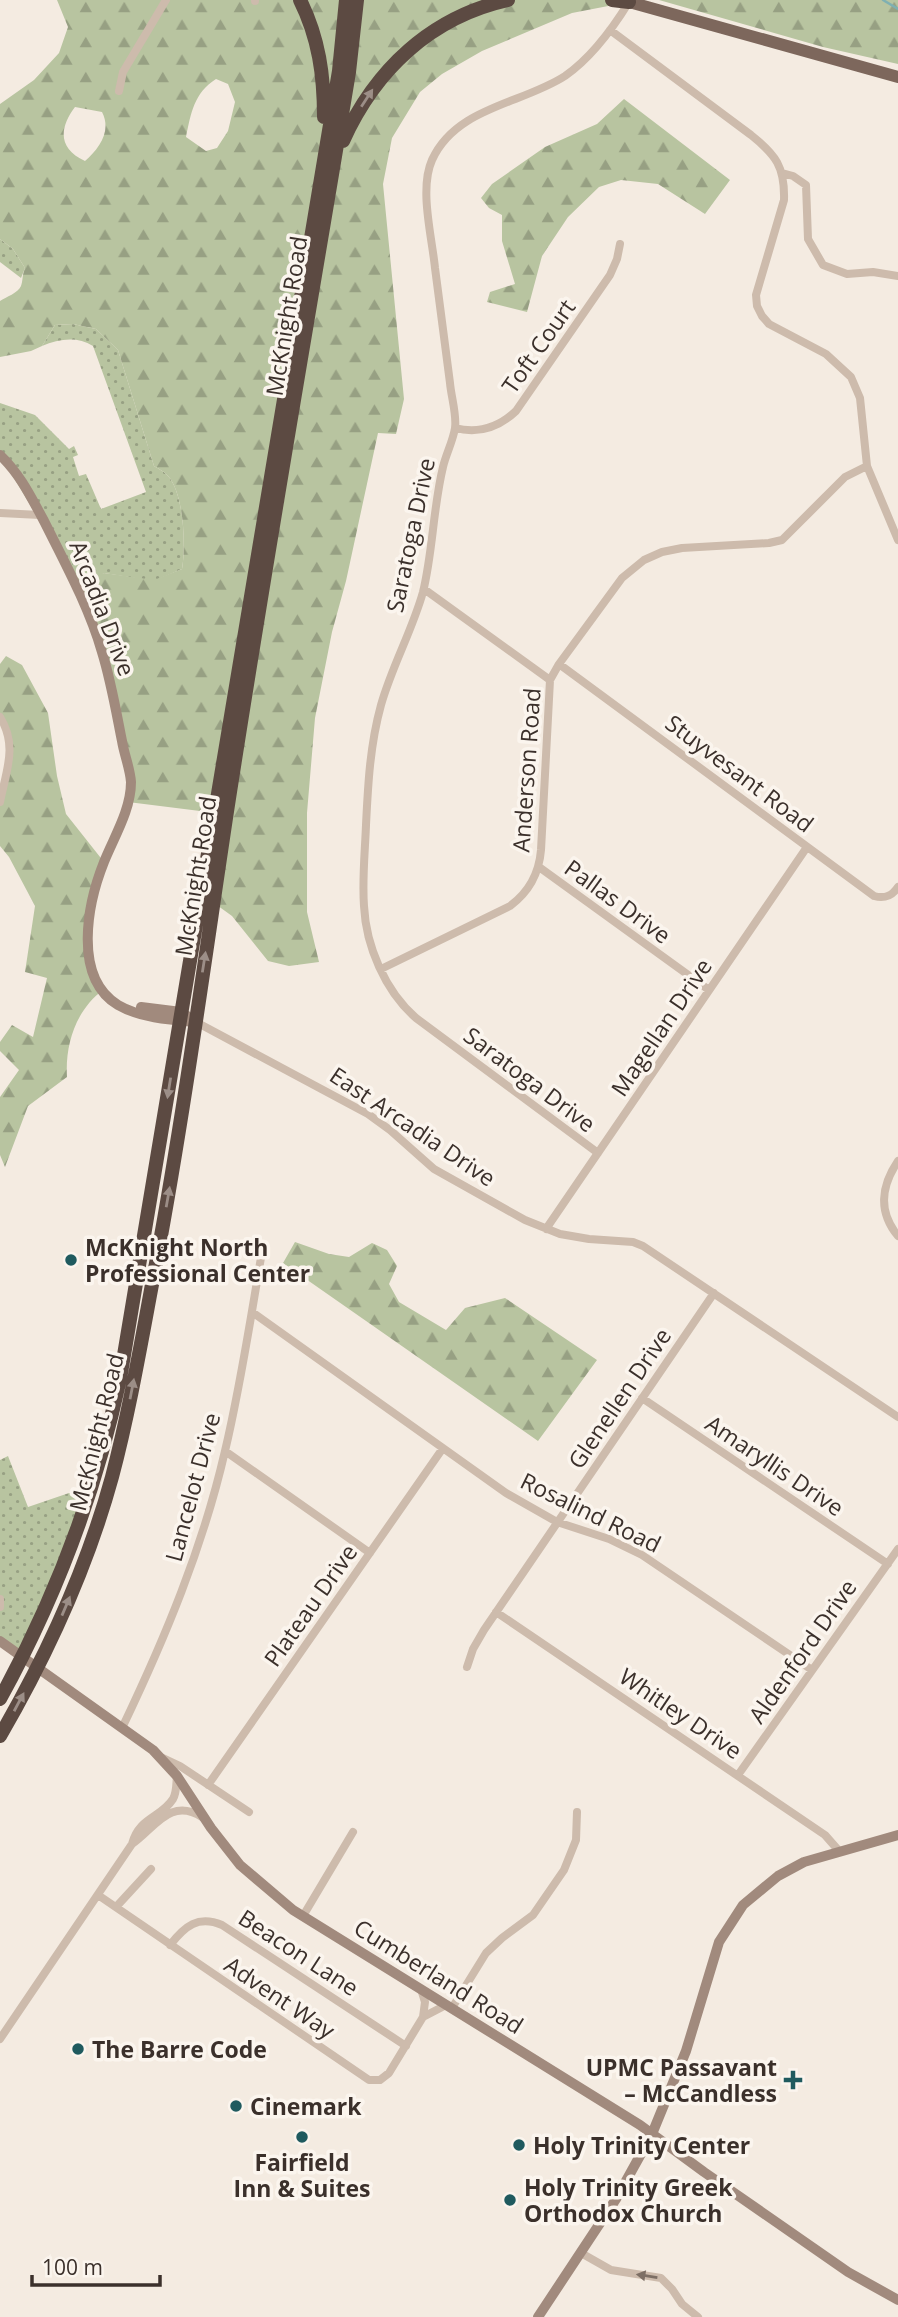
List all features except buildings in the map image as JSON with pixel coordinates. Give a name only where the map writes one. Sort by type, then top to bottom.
[{"type":"highway","points":[[300,0],[313,28],[319,55],[330,158]]},
{"type":"highway","name":"McKnight Road","points":[[0,1736],[37,1668],[72,1592],[109,1486],[125,1421],[166,1205],[196,1022],[330,158],[346,0]]},
{"type":"highway","name":"McKnight Road","points":[[0,1699],[55,1586],[77,1528],[113,1409],[127,1341],[330,158],[349,72],[357,0]]},
{"type":"highway","points":[[330,158],[380,77],[398,58],[446,23],[476,9],[508,0]]},
{"type":"highway","points":[[612,0],[625,1]]},
{"type":"main road","points":[[625,1],[898,77]]},
{"type":"main road","name":"Arcadia Drive","points":[[0,455],[25,484],[64,561],[102,650],[131,780],[128,802],[96,883],[87,923],[90,963],[103,990],[143,1007],[196,1022]]},
{"type":"main road","name":"Cumberland Road","points":[[0,1641],[123,1726],[162,1758],[226,1849],[248,1873],[303,1916],[583,2088],[848,2272],[898,2300]]},
{"type":"main road","points":[[538,2317],[623,2188],[652,2134],[686,2051],[713,1957],[729,1924],[754,1894],[778,1875],[804,1862],[898,1835]]},
{"type":"street","points":[[119,91],[123,72],[166,0]]},
{"type":"street","name":"Saratoga Drive","points":[[598,1153],[416,1018],[398,999],[381,970],[370,940],[363,901],[372,750],[386,688],[424,589],[443,467],[455,428],[429,213],[427,176],[430,164],[441,144],[457,128],[564,76],[587,56],[610,30],[625,1]]},
{"type":"street","points":[[610,30],[769,150],[782,173],[785,200],[756,295],[757,306],[769,324],[826,354],[851,377],[860,398],[867,466],[898,540]]},
{"type":"street","points":[[782,173],[793,176],[806,185],[808,239],[823,265],[846,274],[873,272],[898,276]]},
{"type":"street","name":"Toft Court","points":[[455,428],[465,431],[483,429],[501,423],[516,411],[610,275],[620,244]]},
{"type":"street","name":"Anderson Road","points":[[381,970],[510,906],[529,888],[539,867],[541,850],[550,680],[622,578],[645,560],[662,552],[682,548],[769,544],[782,540],[845,477],[867,466]]},
{"type":"street","points":[[0,513],[40,514]]},
{"type":"street","points":[[424,589],[550,680]]},
{"type":"street","name":"Stuyvesant Road","points":[[559,664],[874,896],[880,898],[891,895],[898,887]]},
{"type":"street","points":[[0,717],[10,737],[9,760],[0,802]]},
{"type":"street","name":"Magellan Drive","points":[[546,1229],[807,847]]},
{"type":"street","name":"Pallas Drive","points":[[539,867],[709,990]]},
{"type":"street","name":"East Arcadia Drive","points":[[196,1022],[368,1114],[434,1169],[525,1220],[560,1234],[633,1242],[643,1246],[898,1418]]},
{"type":"street","points":[[898,1161],[886,1181],[883,1198],[886,1216],[898,1236]]},
{"type":"street","name":"Lancelot Drive","points":[[123,1726],[155,1658],[186,1580],[208,1513],[225,1451],[263,1246]]},
{"type":"street","name":"Glenellen Drive","points":[[467,1667],[472,1649],[496,1612],[714,1293]]},
{"type":"street","name":"Rosalind Road","points":[[252,1312],[506,1493],[558,1522],[609,1539],[642,1555],[812,1670]]},
{"type":"street","name":"Amaryllis Drive","points":[[642,1398],[888,1564]]},
{"type":"street","name":"Plateau Drive","points":[[208,1785],[443,1448]]},
{"type":"street","points":[[225,1451],[370,1553]]},
{"type":"street","name":"Aldenford Drive","points":[[738,1775],[898,1549]]},
{"type":"street","points":[[0,1599],[0,1607]]},
{"type":"street","name":"Whitley Drive","points":[[496,1612],[825,1835],[839,1851]]},
{"type":"street","points":[[162,1758],[180,1766],[249,1812]]},
{"type":"street","points":[[132,1844],[141,1825],[172,1799],[177,1776]]},
{"type":"street","points":[[0,2039],[132,1844],[159,1820],[176,1811],[191,1811],[204,1818]]},
{"type":"street","points":[[421,1989],[425,2002],[423,2017],[449,2007],[486,1953],[533,1915],[558,1880],[573,1852],[578,1828],[577,1812]]},
{"type":"street","points":[[303,1916],[353,1832]]},
{"type":"street","points":[[116,1907],[151,1869]]},
{"type":"street","name":"Advent Way","points":[[98,1895],[369,2080],[380,2080],[395,2066],[423,2017]]},
{"type":"street","name":"Beacon Lane","points":[[170,1945],[182,1929],[193,1922],[208,1920],[222,1925],[406,2046]]},
{"type":"street","points":[[581,2253],[611,2270],[661,2278],[682,2304],[698,2317]]},
{"type":"green space","points":[[57,0],[346,0],[216,813],[128,802],[130,793],[115,700],[77,591],[89,578],[104,573],[154,580],[182,569],[184,534],[178,495],[168,476],[154,466],[118,350],[96,329],[73,324],[55,325],[42,346],[0,357],[0,301],[19,288],[25,268],[13,249],[0,239],[0,104],[34,80],[59,53],[68,27]],"holes":[[[216,79],[228,84],[235,102],[228,131],[217,148],[206,151],[186,137],[198,97]],[[75,107],[102,112],[105,119],[105,133],[95,151],[85,161],[70,150],[64,137],[66,123]]]},
{"type":"green space","points":[[357,0],[629,2],[572,13],[482,51],[442,74],[420,92],[392,138],[383,184],[404,399],[396,434],[378,433],[315,718],[307,813],[307,912],[319,962],[289,966],[268,961],[232,916],[214,903]]},
{"type":"green space","points":[[659,0],[898,0],[898,64],[823,47]]},
{"type":"green space","points":[[624,99],[730,180],[705,214],[658,184],[621,180],[599,187],[568,217],[542,256],[527,312],[487,302],[490,292],[515,284],[502,241],[502,215],[489,208],[481,198],[492,184],[545,147],[597,124]]},
{"type":"green space","points":[[0,239],[13,249],[25,268],[21,278],[0,262]]},
{"type":"green space","points":[[73,324],[96,329],[118,350],[154,466],[168,476],[178,495],[184,534],[182,569],[154,581],[104,573],[77,591],[64,561],[0,455],[0,403],[35,415],[69,449],[74,446],[78,455],[73,457],[79,476],[86,474],[101,509],[146,492],[93,346],[68,340],[42,346],[55,325]]},
{"type":"green space","points":[[6,656],[22,665],[48,713],[57,776],[66,814],[104,862],[88,943],[103,990],[86,1007],[74,1029],[68,1052],[67,1077],[28,1106],[5,1167],[0,1155],[0,1097],[19,1070],[0,1051],[0,1042],[12,1025],[33,1037],[47,978],[25,972],[35,906],[9,857],[0,846],[0,802],[10,749],[0,717],[0,664]]},
{"type":"green space","points":[[295,1242],[329,1254],[349,1257],[372,1243],[387,1250],[397,1266],[389,1284],[399,1302],[446,1330],[465,1308],[505,1298],[597,1360],[538,1441],[283,1263]]},
{"type":"green space","points":[[8,1456],[28,1507],[69,1493],[87,1499],[22,1657],[0,1641],[0,1460]]},
{"type":"waterway","points":[[883,0],[898,9]]},
{"type":"place","name":"McKnight North Professional Center","points":[[71,1260]]},
{"type":"place","name":"The Barre Code","points":[[78,2049]]},
{"type":"place","name":"UPMC Passavant – McCandless","points":[[793,2080]]},
{"type":"place","name":"Cinemark","points":[[236,2106]]},
{"type":"place","name":"Fairfield Inn & Suites","points":[[302,2137]]},
{"type":"place","name":"Holy Trinity Center","points":[[519,2145]]},
{"type":"place","name":"Holy Trinity Greek Orthodox Church","points":[[510,2200]]}]
